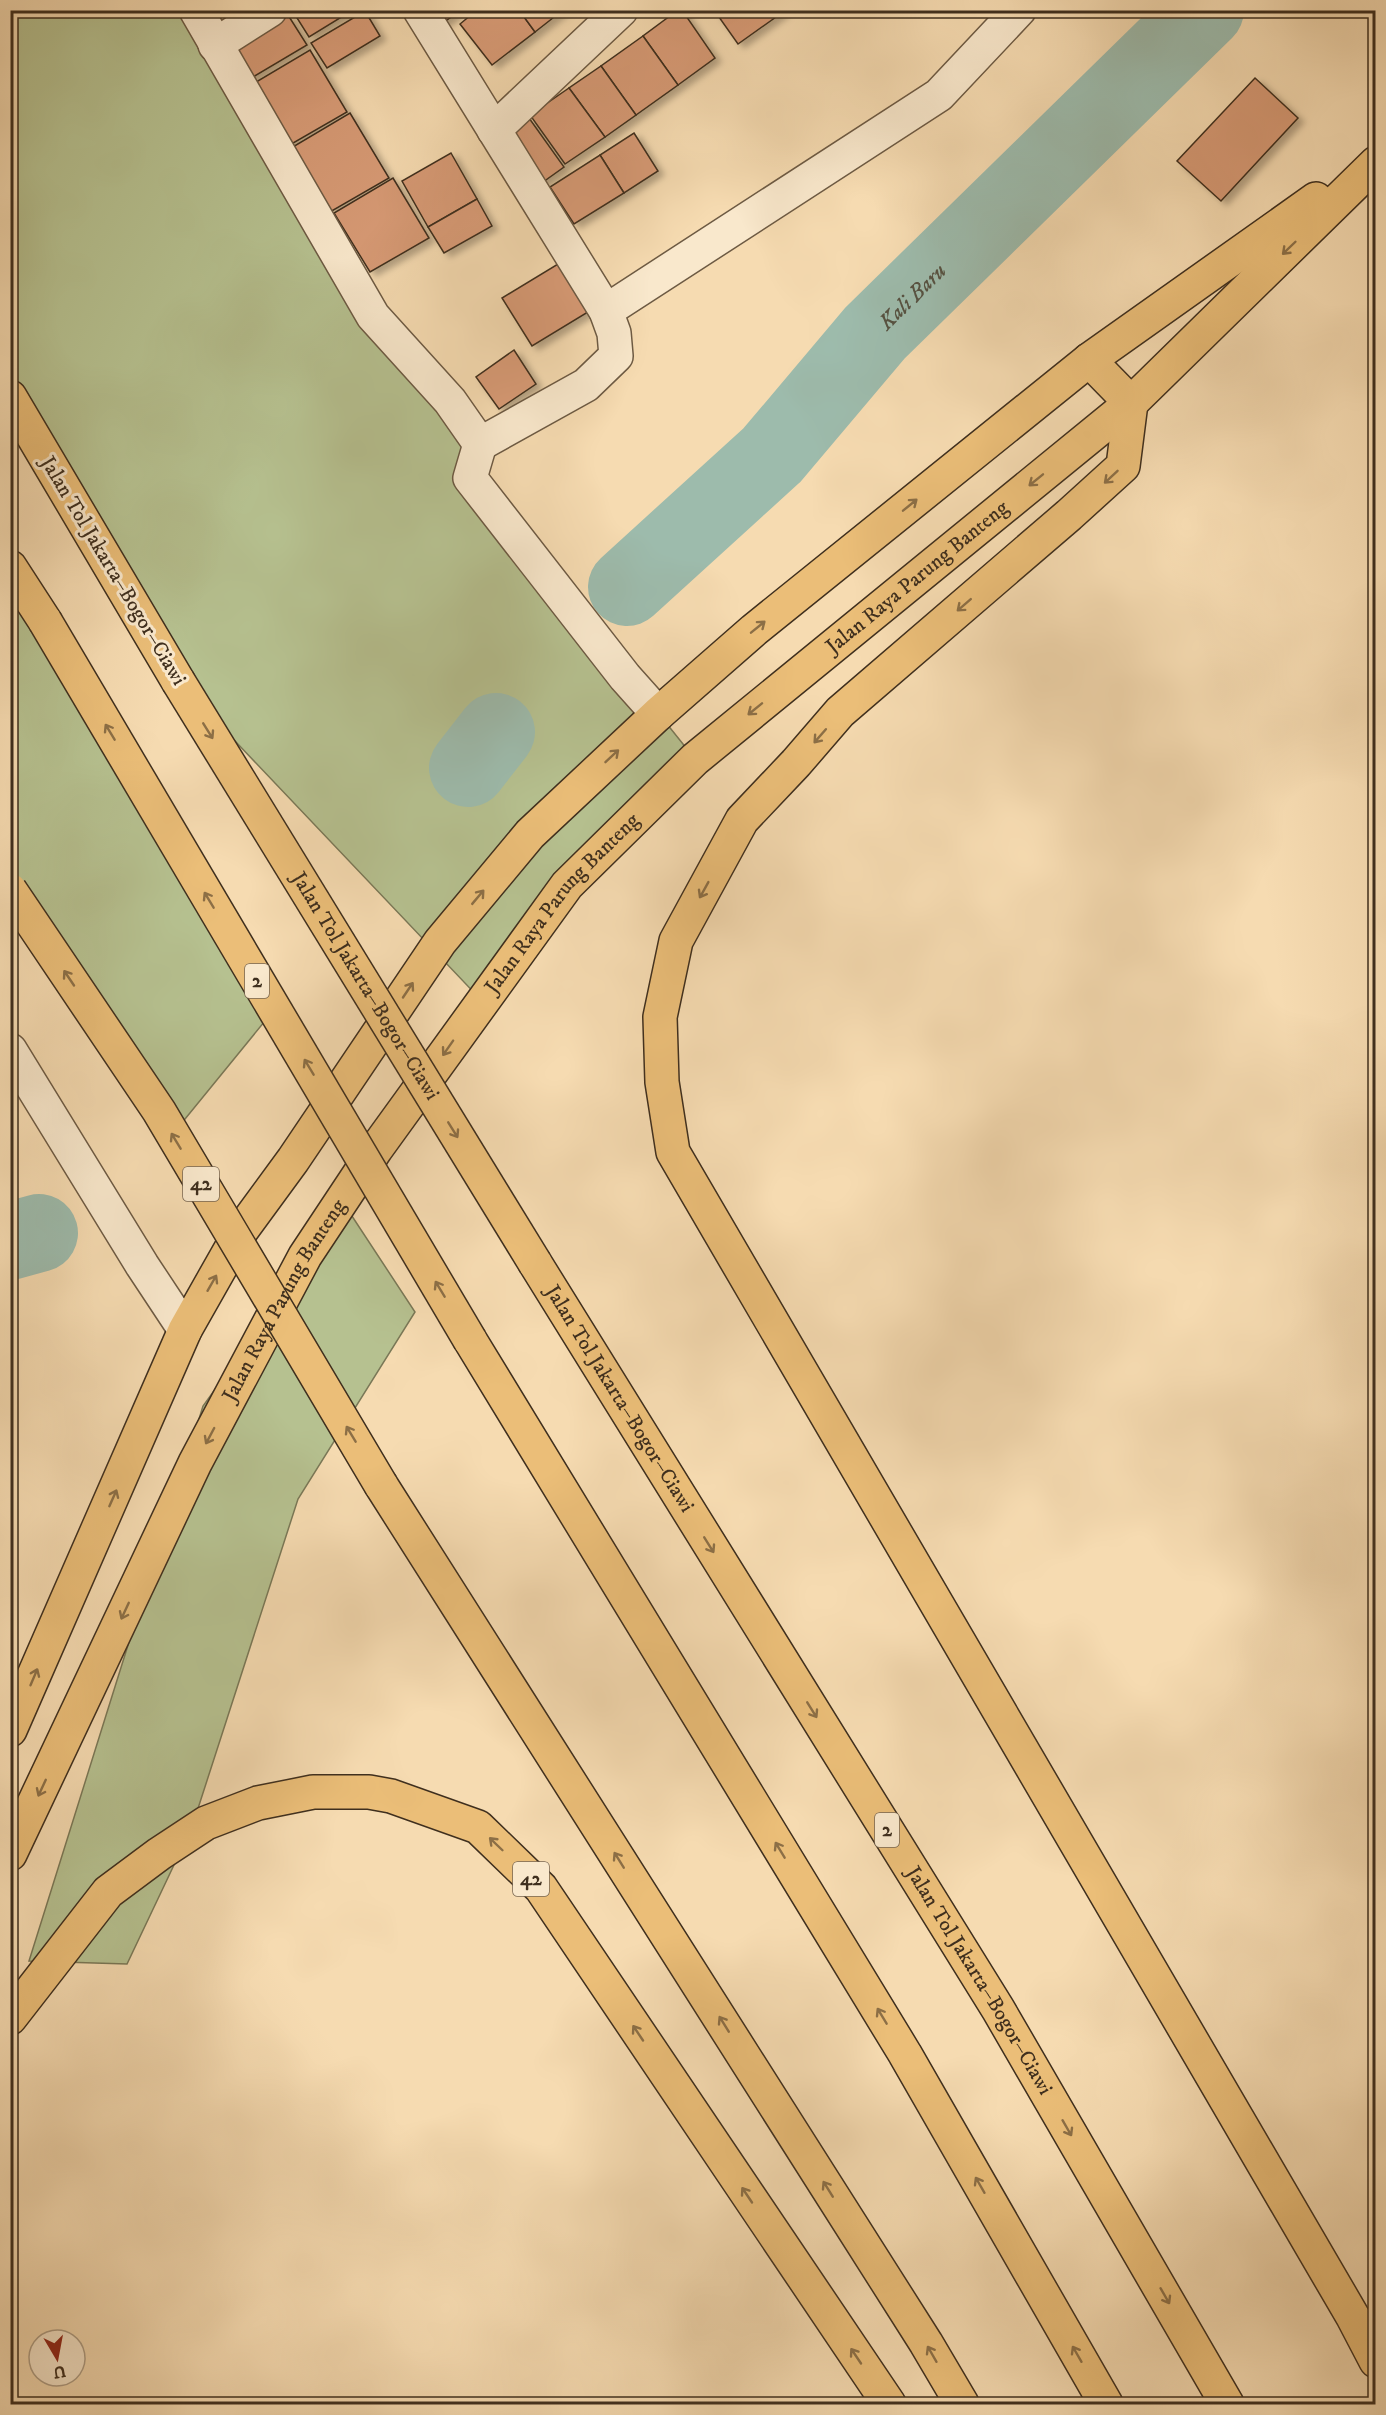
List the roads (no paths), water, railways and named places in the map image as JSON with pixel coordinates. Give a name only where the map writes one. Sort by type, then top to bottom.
[{"type":"main road","points":[[10,1730],[185,1330],[242,1231],[293,1160],[440,942],[530,834],[658,714],[754,630],[1089,360],[1376,156]]},
{"type":"main road","name":"Jalan Raya Parung Banteng","points":[[10,1854],[195,1463],[304,1256],[376,1149],[567,885],[694,759],[1131,403],[1376,163]]},
{"type":"main road","points":[[1089,360],[1131,403],[1123,466],[840,712],[742,820],[676,941],[660,1017],[662,1082],[673,1152],[1353,2317],[1376,2361]]},
{"type":"main road","name":"Jalan Tol Jakarta–Bogor–Ciawi","points":[[10,397],[178,681],[534,1263],[998,2009],[1227,2404]]},
{"type":"main road","name":"2","points":[[10,567],[45,621],[470,1340],[905,2054],[1106,2404]]},
{"type":"main road","name":"42","points":[[10,890],[159,1112],[381,1485],[913,2322],[962,2404]]},
{"type":"main road","name":"42","points":[[10,2018],[108,1892],[206,1823],[258,1803],[313,1792],[357,1792],[391,1796],[478,1827],[541,1888],[889,2404]]},
{"type":"street","points":[[196,10],[214,45],[373,316],[450,401],[480,444]]},
{"type":"street","points":[[214,45],[270,10]]},
{"type":"street","points":[[420,10],[606,311],[614,333],[616,356],[586,385],[480,444],[470,478],[625,677],[658,714]]},
{"type":"street","points":[[494,130],[621,10]]},
{"type":"street","points":[[606,311],[939,95],[1019,10]]},
{"type":"street","points":[[10,1050],[142,1265],[185,1330]]},
{"type":"waterway","name":"Kali Baru","points":[[627,587],[772,455],[875,333],[1205,10]]},
{"type":"waterway","name":"Kali Baru","points":[[468,768],[496,732]]},
{"type":"waterway","name":"Kali Baru","points":[[10,1241],[39,1233]]}]
